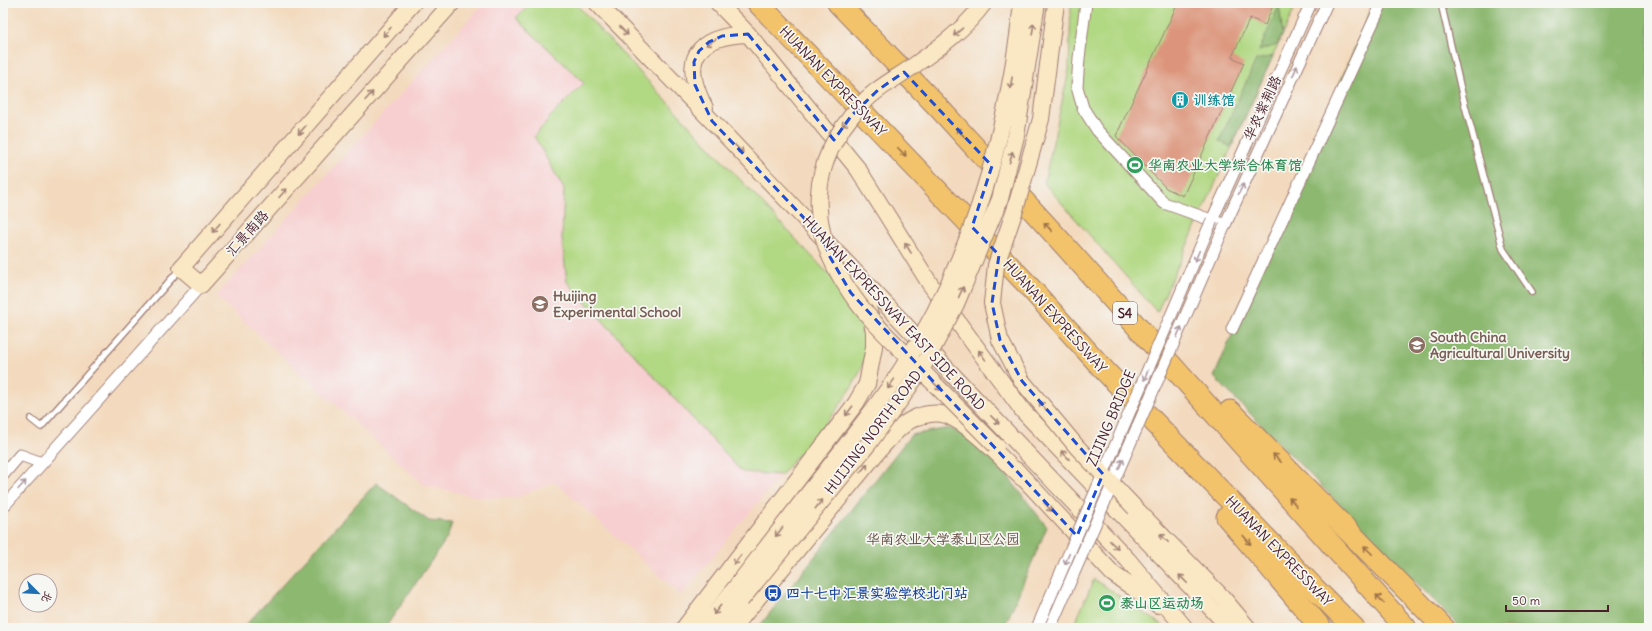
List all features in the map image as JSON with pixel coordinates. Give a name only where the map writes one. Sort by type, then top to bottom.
[{"type":"highway","name":"HUANAN EXPRESSWAY","points":[[758,3],[1025,282],[1105,371],[1354,628]]},
{"type":"highway","name":"S4","points":[[843,7],[1066,247],[1406,628]]},
{"type":"highway","points":[[1066,247],[1405,586],[1444,628]]},
{"type":"highway","points":[[1105,371],[1321,628]]},
{"type":"street","name":"汇景南路","points":[[181,268],[413,3]]},
{"type":"street","name":"汇景南路","points":[[3,507],[452,3]]},
{"type":"street","name":"HUANAN EXPRESSWAY EAST SIDE ROAD","points":[[597,3],[712,121],[1128,560],[1185,628]]},
{"type":"street","points":[[718,3],[748,34],[858,169],[930,284],[1023,411],[1230,628]]},
{"type":"street","points":[[984,3],[964,27],[862,103],[843,126],[827,157],[820,188],[819,205],[823,239],[830,257],[851,293],[884,332],[996,446],[1022,478]]},
{"type":"street","name":"HUIJING NORTH ROAD","points":[[718,628],[737,596],[903,367],[956,268],[988,180],[1002,127],[1016,60],[1022,3]]},
{"type":"street","name":"HUIJING NORTH ROAD","points":[[703,628],[737,596],[869,442],[901,399],[926,360],[956,304],[977,257],[1002,192],[1016,136],[1037,3]]},
{"type":"street","points":[[1056,3],[1041,119],[1015,210],[996,265],[992,303],[1000,340],[1022,381],[1077,446],[1134,508],[1223,598],[1248,628]]},
{"type":"street","points":[[1086,3],[1079,58],[1078,87],[1083,108],[1096,130],[1164,203],[1225,225]]},
{"type":"street","name":"华农紫荆路","points":[[1212,220],[1310,3]]},
{"type":"street","name":"华农紫荆路","points":[[1225,225],[1327,3]]},
{"type":"street","points":[[1232,329],[1382,3]]},
{"type":"street","points":[[712,121],[695,85],[693,74],[694,62],[699,51],[709,42],[722,36],[748,34]]},
{"type":"street","name":"ZIJING BRIDGE","points":[[1037,628],[1212,220]]},
{"type":"street","name":"ZIJING BRIDGE","points":[[1050,628],[1225,225]]},
{"type":"street","points":[[684,628],[749,545],[856,403],[867,384],[874,347],[874,331],[871,317],[866,299],[834,249]]},
{"type":"street","points":[[181,268],[201,285]]},
{"type":"street","points":[[732,628],[879,450],[894,434],[913,419],[933,413],[946,415],[964,424],[1022,478],[1113,574],[1173,615]]},
{"type":"street","points":[[3,475],[20,455],[42,463]]},
{"type":"lane","points":[[1441,3],[1462,94],[1503,249],[1532,292]]},
{"type":"lane","points":[[31,419],[41,427],[181,268]]},
{"type":"highlighted area","points":[[748,34],[834,140],[851,116],[878,90],[904,72],[992,166],[972,227],[999,255],[992,303],[1000,340],[1022,381],[1103,474],[1077,536],[851,293],[830,257],[822,237],[712,121],[695,85],[694,62],[699,51],[709,42],[722,36]]},
{"type":"shaded area","name":"Huijing Experimental School","points":[[484,3],[575,3],[858,376],[841,403],[681,595],[555,482],[516,498],[477,497],[424,485],[216,296]]},
{"type":"green space","points":[[531,3],[575,3],[863,311],[865,352],[862,366],[855,382],[831,416],[781,475],[742,472],[567,282],[562,239],[564,189],[534,136],[549,120],[548,119],[584,83],[516,18]]},
{"type":"green space","name":"华南农业大学综合体育馆","points":[[1071,3],[1297,3],[1157,312],[1044,183],[1069,70]]},
{"type":"green space","name":"South China Agricultural University","points":[[1374,3],[1649,3],[1649,628],[1461,628],[1214,377]]},
{"type":"green space","points":[[1279,5],[1283,34],[1277,45],[1259,51]]},
{"type":"green space","points":[[1273,56],[1231,147],[1219,141],[1256,60]]},
{"type":"green space","name":"华南农业大学泰山区公园","points":[[949,428],[982,443],[1047,527],[1004,628],[758,628],[911,435]]},
{"type":"green space","points":[[376,483],[429,521],[452,523],[447,538],[385,628],[243,628]]},
{"type":"green space","name":"泰山区运动场","points":[[1094,579],[1165,627],[1165,628],[1073,628]]},
{"type":"building","name":"训练馆","points":[[1178,3],[1274,3],[1265,25],[1250,18],[1232,57],[1244,63],[1183,196],[1166,188],[1116,136]]},
{"type":"place","name":"训练馆","points":[[1180,100]]},
{"type":"place","name":"华南农业大学综合体育馆","points":[[1135,165]]},
{"type":"place","name":"Huijing Experimental School","points":[[540,304]]},
{"type":"place","name":"South China Agricultural University","points":[[1417,345]]},
{"type":"place","name":"四十七中汇景实验学校北门站","points":[[773,593]]},
{"type":"place","name":"泰山区运动场","points":[[1107,603]]}]
